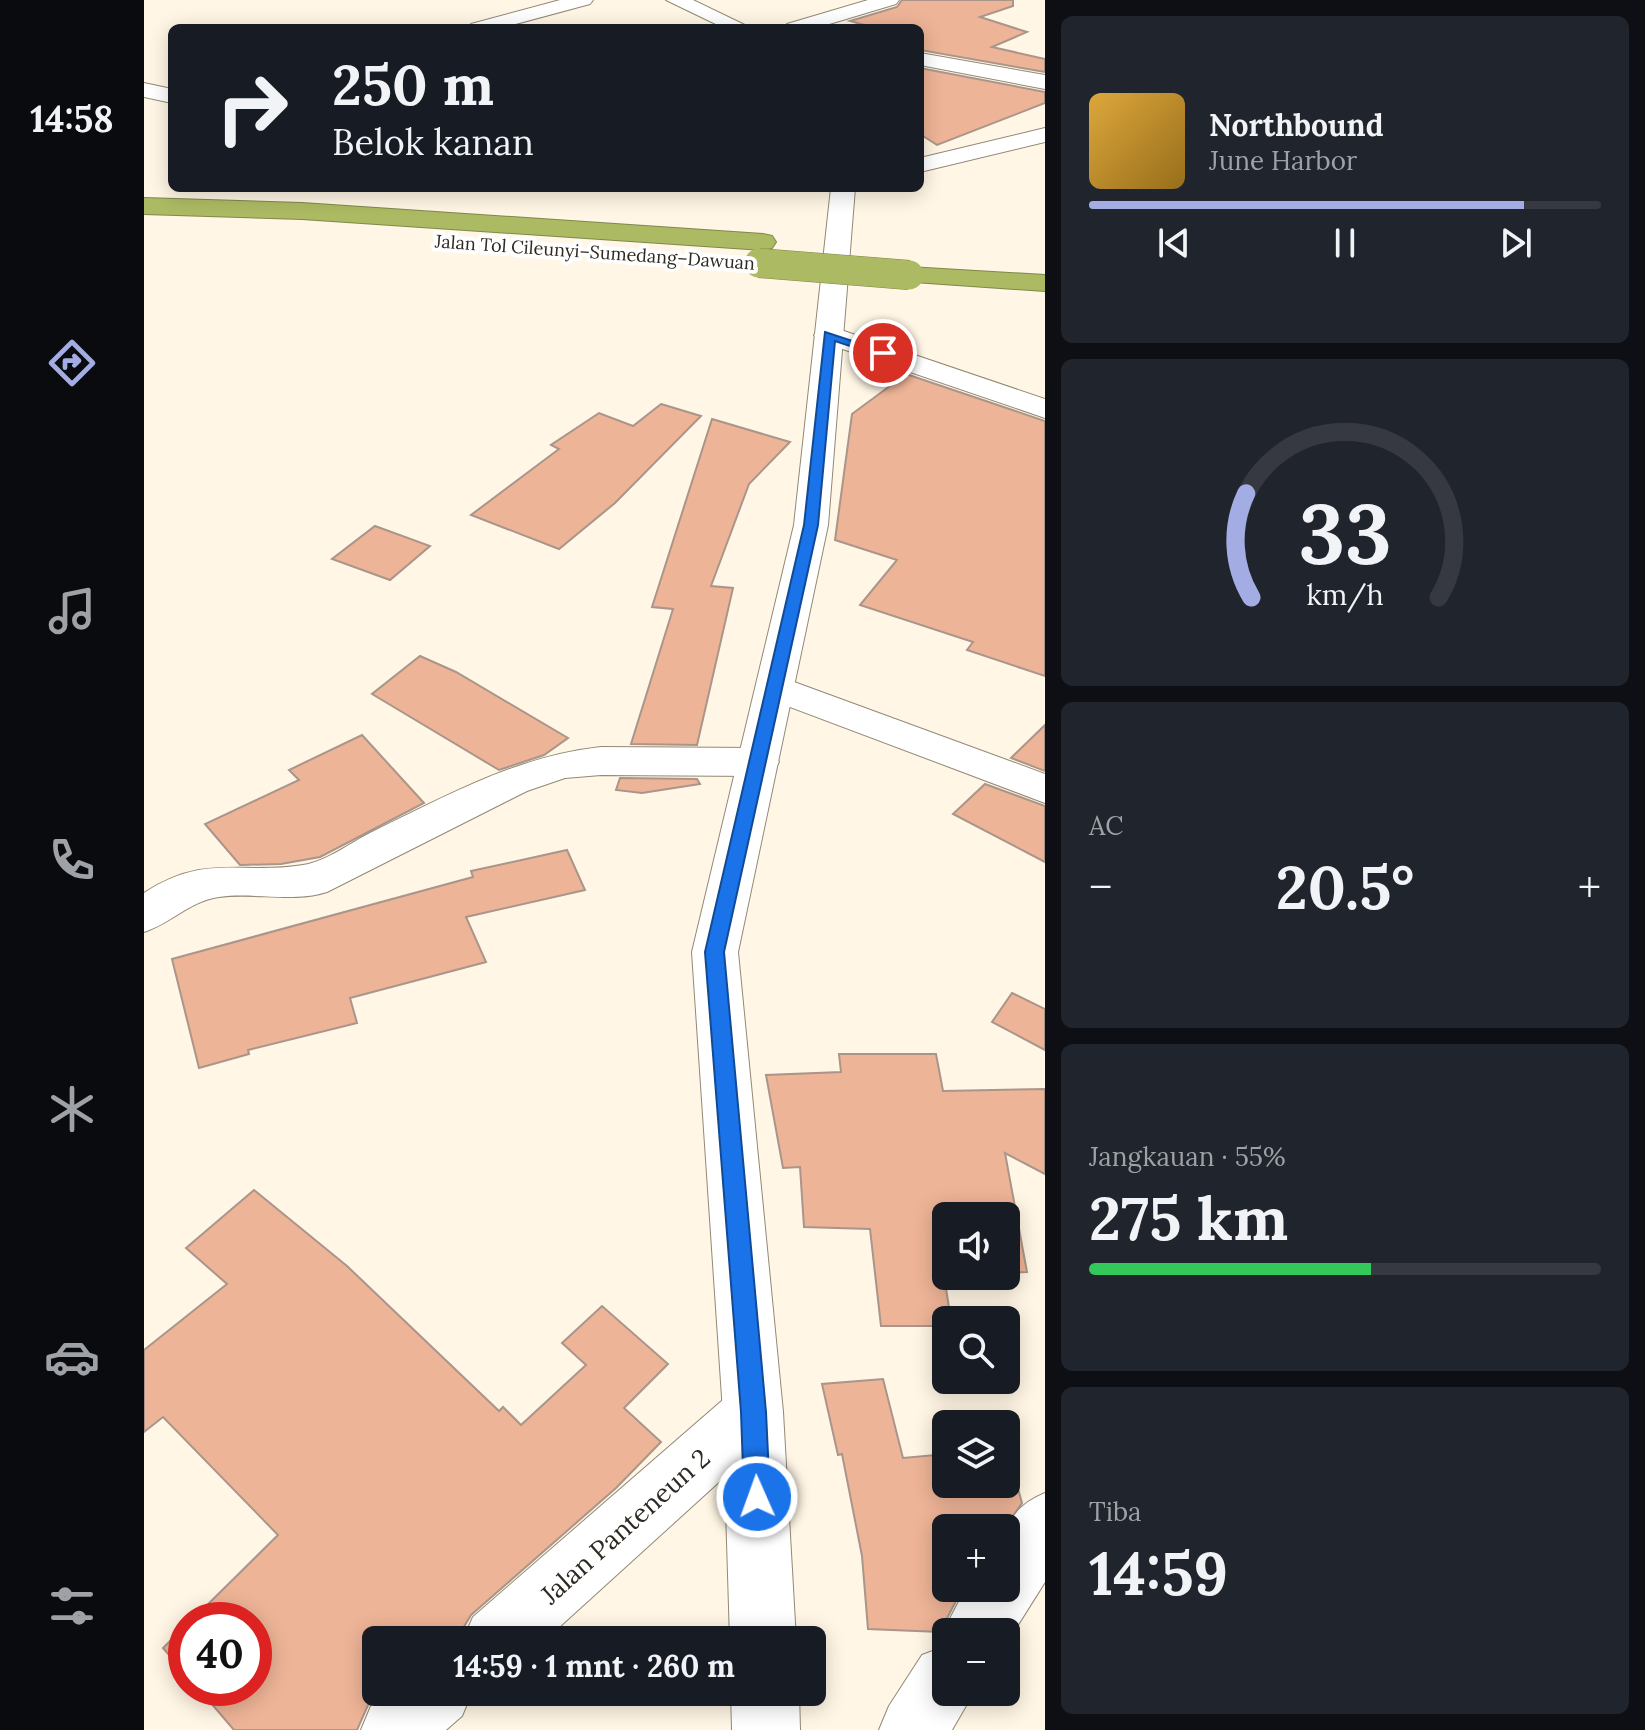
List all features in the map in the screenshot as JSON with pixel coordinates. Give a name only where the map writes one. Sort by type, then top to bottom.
[{"type":"highway","name":"Jalan Tol Cileunyi–Sumedang–Dawuan","points":[[144,206],[302,211],[910,264],[1045,283]]},
{"type":"highway","name":"Jalan Tol Cileunyi–Sumedang–Dawuan","points":[[144,227],[761,252]]},
{"type":"highway","name":"Jalan Tol Cileunyi–Sumedang–Dawuan","points":[[910,264],[1045,261]]},
{"type":"street","points":[[493,24],[583,0]]},
{"type":"street","points":[[676,0],[732,24]]},
{"type":"street","points":[[808,24],[889,0]]},
{"type":"street","points":[[924,60],[1045,82]]},
{"type":"street","points":[[144,90],[168,95]]},
{"type":"street","points":[[924,164],[1045,135]]},
{"type":"street","points":[[762,1626],[753,1412],[715,952],[811,525],[843,192]]},
{"type":"street","points":[[829,335],[1045,409]]},
{"type":"street","points":[[775,687],[1045,789]]},
{"type":"street","points":[[144,915],[174,895],[215,881],[311,881],[512,781],[561,765],[601,761],[758,762]]},
{"type":"street","name":"Jalan Panteneun 2","points":[[512,1626],[753,1412]]},
{"type":"street","points":[[1020,1563],[1045,1524]]},
{"type":"street","points":[[913,1730],[932,1701]]},
{"type":"street","points":[[395,1730],[422,1706]]},
{"type":"street","points":[[765,1706],[766,1730]]},
{"type":"building","points":[[902,0],[1013,0],[1013,6],[980,17],[1027,32],[992,47],[1045,59],[1045,72],[924,51],[924,24],[861,24],[850,21],[897,7]]},
{"type":"building","points":[[924,69],[1045,92],[1045,103],[937,145],[924,137]]},
{"type":"building","points":[[906,374],[1045,421],[1045,676],[967,650],[973,642],[860,605],[897,560],[835,540],[852,414]]},
{"type":"building","points":[[661,404],[701,416],[615,503],[559,549],[471,515],[559,449],[551,445],[599,413],[633,426]]},
{"type":"building","points":[[712,419],[790,442],[749,484],[711,586],[733,588],[697,745],[631,744],[673,609],[652,607]]},
{"type":"building","points":[[375,526],[430,546],[390,580],[332,559]]},
{"type":"building","points":[[420,656],[456,672],[568,738],[544,755],[499,770],[372,694]]},
{"type":"building","points":[[1045,725],[1045,771],[1011,758]]},
{"type":"building","points":[[362,735],[424,803],[320,857],[281,864],[240,865],[205,824],[299,780],[289,770]]},
{"type":"building","points":[[620,778],[697,779],[700,784],[642,793],[616,790]]},
{"type":"building","points":[[985,784],[1045,806],[1045,862],[953,814]]},
{"type":"building","points":[[567,850],[585,890],[466,917],[486,962],[350,998],[357,1023],[248,1050],[249,1054],[199,1068],[172,959],[473,877],[471,871]]},
{"type":"building","points":[[1012,993],[1045,1009],[1045,1050],[992,1022]]},
{"type":"building","points":[[839,1054],[936,1054],[943,1091],[1045,1089],[1045,1174],[1005,1153],[1014,1202],[932,1202],[932,1290],[946,1290],[949,1306],[932,1306],[932,1326],[881,1326],[870,1229],[804,1227],[800,1167],[783,1168],[766,1075],[841,1072]]},
{"type":"building","points":[[254,1190],[347,1266],[499,1411],[503,1407],[521,1425],[586,1365],[562,1343],[602,1306],[668,1364],[624,1408],[661,1442],[616,1488],[471,1615],[464,1626],[362,1626],[362,1706],[368,1706],[357,1730],[234,1730],[213,1706],[272,1706],[272,1602],[210,1602],[278,1535],[163,1417],[144,1432],[144,1350],[227,1284],[186,1248]]},
{"type":"building","points":[[1020,1234],[1027,1272],[1020,1272]]},
{"type":"building","points":[[883,1379],[903,1458],[932,1455],[932,1498],[1020,1496],[1022,1503],[1014,1514],[932,1514],[932,1602],[955,1602],[947,1618],[932,1618],[932,1632],[868,1629],[862,1556],[842,1454],[838,1455],[822,1384]]},
{"type":"route","points":[[757,1497],[753,1412],[715,952],[811,525],[829,335],[883,353]]}]
